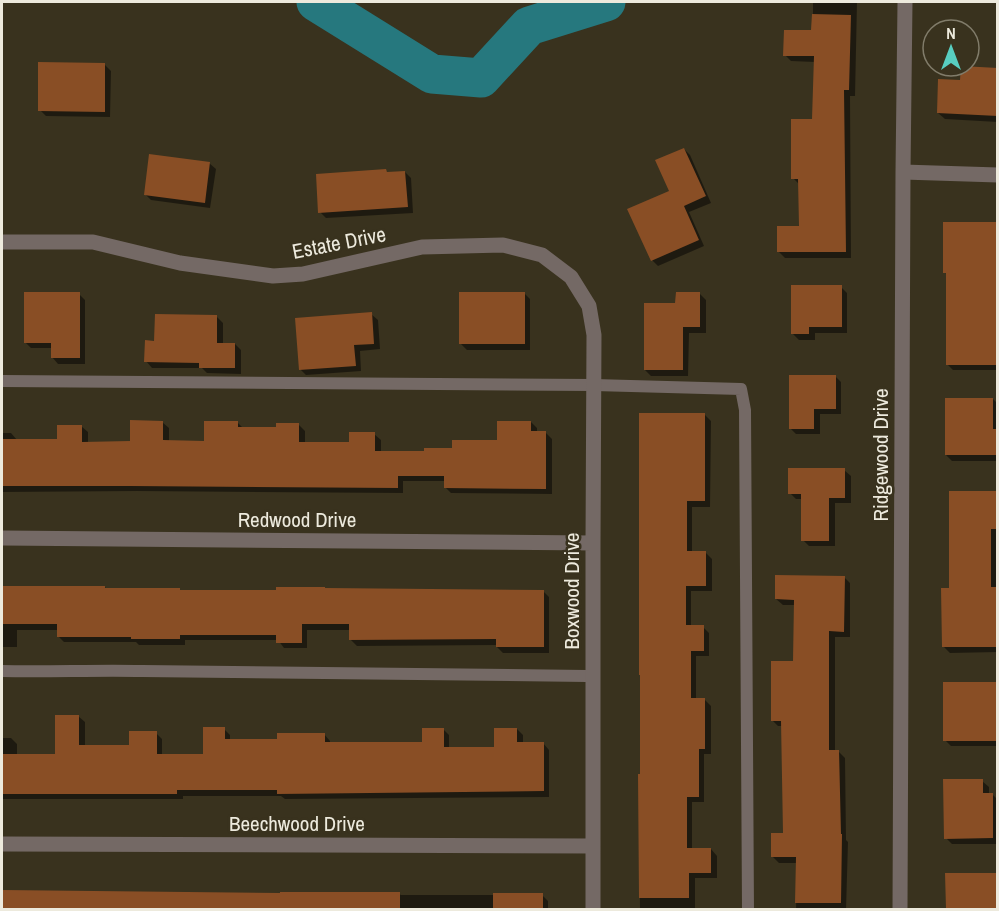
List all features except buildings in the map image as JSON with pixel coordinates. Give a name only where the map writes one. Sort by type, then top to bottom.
[{"type":"street","name":"Ridgewood Drive","points":[[900,909],[905,2]]},
{"type":"street","points":[[903,172],[998,175]]},
{"type":"street","name":"Estate Drive","points":[[2,242],[93,242],[180,263],[273,276],[303,274],[423,247],[502,246],[542,255],[572,277]]},
{"type":"street","name":"Boxwood Drive","points":[[572,277],[589,306],[594,335],[593,909]]},
{"type":"street","name":"Redwood Drive","points":[[2,538],[593,543]]},
{"type":"street","name":"Beechwood Drive","points":[[2,844],[593,846]]},
{"type":"lane","points":[[2,381],[594,385],[741,389],[745,410],[748,909]]},
{"type":"lane","points":[[2,671],[593,676]]},
{"type":"waterway","points":[[316,2],[432,74],[481,78],[529,26],[606,2]]}]
